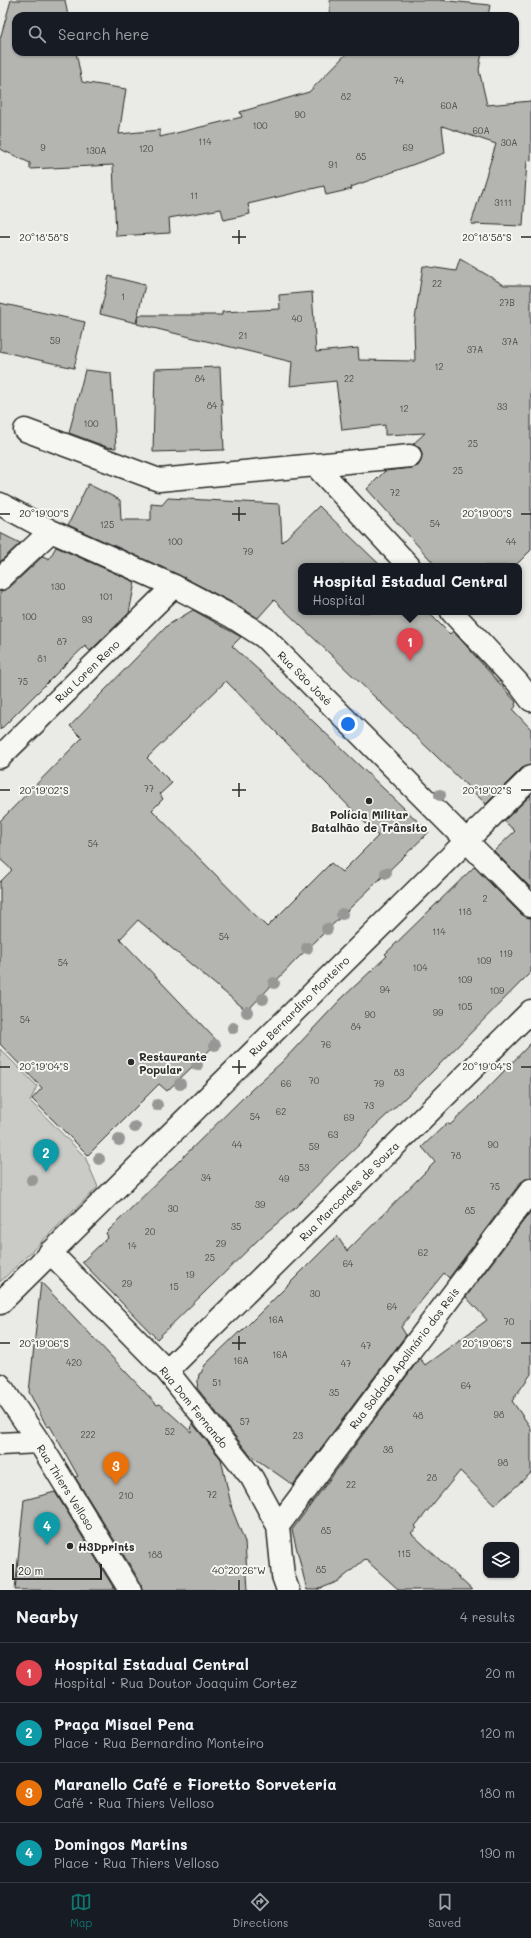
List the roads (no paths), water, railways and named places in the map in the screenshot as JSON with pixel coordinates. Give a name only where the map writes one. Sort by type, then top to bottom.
[{"type":"street","points":[[25,430],[159,480],[410,456]]},
{"type":"street","points":[[315,465],[406,563]]},
{"type":"street","name":"Rua São José","points":[[0,504],[51,531],[174,586],[231,616],[264,637],[531,906]]},
{"type":"street","points":[[0,578],[51,531]]},
{"type":"street","name":"Rua Loren Reno","points":[[0,756],[174,586]]},
{"type":"street","points":[[455,615],[518,683],[531,700]]},
{"type":"street","name":"Rua Bernardino Monteiro","points":[[0,1303],[531,777]]},
{"type":"street","name":"Rua Marcondes de Souza","points":[[167,1371],[531,1011]]},
{"type":"street","name":"Rua Soldado Apolinário dos Reis","points":[[278,1526],[531,1190]]},
{"type":"street","name":"Rua Dom Fernando","points":[[50,1252],[167,1371],[252,1478],[278,1526],[283,1576],[288,1590]]},
{"type":"street","name":"Rua Thiers Velloso","points":[[0,1385],[39,1442],[130,1590]]},
{"type":"street","points":[[0,1444],[39,1442]]},
{"type":"place","name":"Hospital Estadual Central","points":[[410,661]]},
{"type":"place","name":"Polícia Militar Batalhão de Trânsito","points":[[369,801]]},
{"type":"place","name":"Restaurante Popular","points":[[131,1062]]},
{"type":"place","name":"Praça Misael Pena","points":[[46,1172]]},
{"type":"place","name":"Maranello Café e Fioretto Sorveteria","points":[[116,1485]]},
{"type":"place","name":"Domingos Martins","points":[[47,1545]]},
{"type":"place","name":"H3Dprints","points":[[70,1546]]}]
